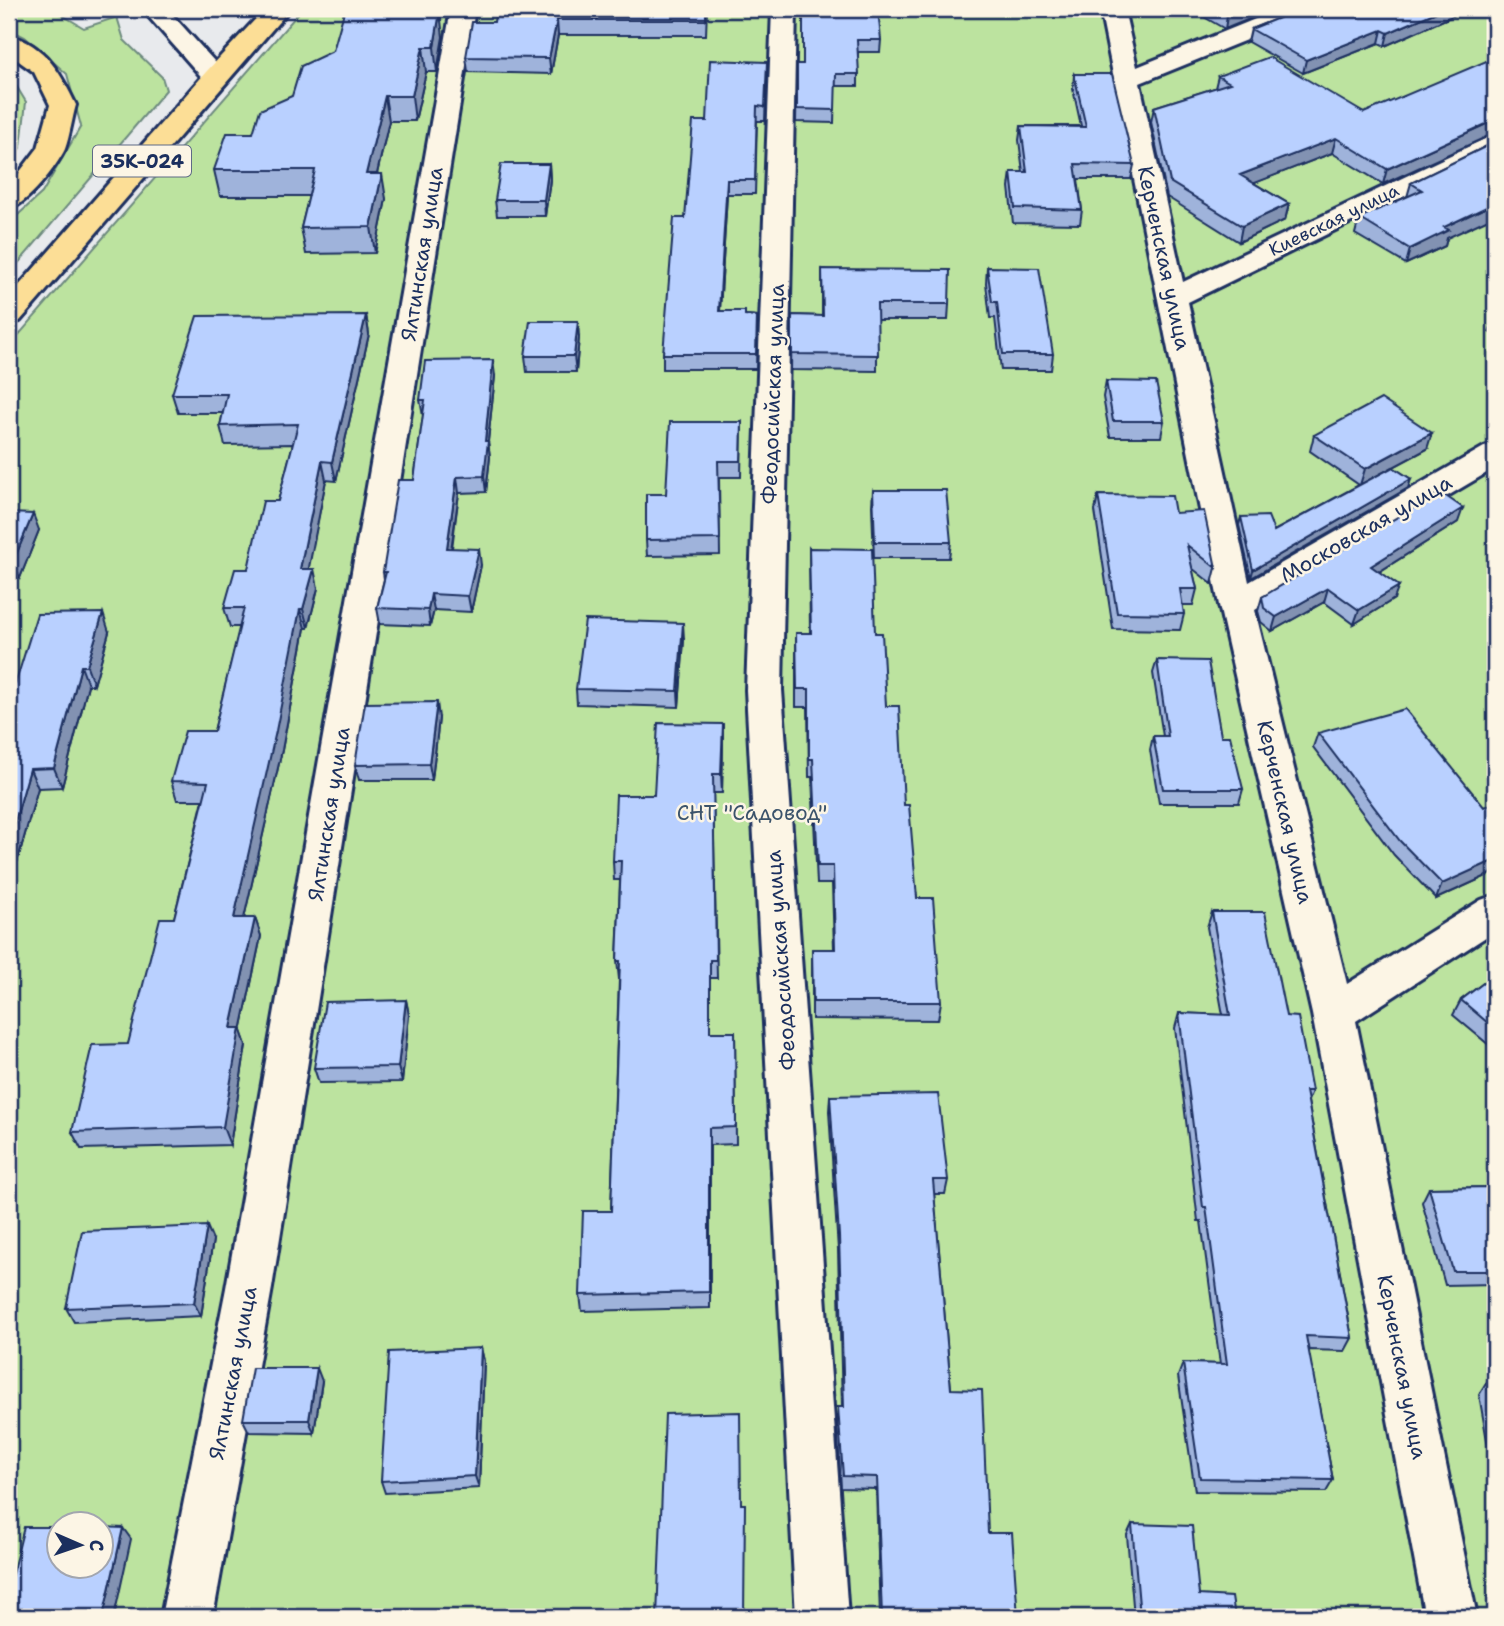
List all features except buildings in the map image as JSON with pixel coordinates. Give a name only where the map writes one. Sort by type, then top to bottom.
[{"type":"main road","name":"35К-024","points":[[9,315],[215,77],[278,9]]},
{"type":"main road","points":[[9,43],[45,68],[64,105],[51,149],[20,191],[9,201]]},
{"type":"street","points":[[156,9],[215,77]]},
{"type":"street","name":"Ялтинская улица","points":[[187,1617],[249,1288],[463,9]]},
{"type":"street","name":"Феодосийская улица","points":[[784,9],[764,690],[822,1617]]},
{"type":"street","name":"Керченская улица","points":[[1112,9],[1236,605],[1332,1014],[1451,1617]]},
{"type":"street","points":[[1126,80],[1301,9]]},
{"type":"street","name":"Киевская улица","points":[[1173,298],[1495,142]]},
{"type":"street","name":"Московская улица","points":[[1236,605],[1495,454]]},
{"type":"street","points":[[1332,1014],[1495,911]]},
{"type":"green space","points":[[9,9],[52,9],[84,28],[117,17],[124,40],[162,77],[166,90],[9,274],[9,223],[42,193],[81,126],[67,74],[25,37],[9,29]]},
{"type":"green space","name":"СНТ \"Садовод\"","points":[[302,9],[1495,9],[1495,1617],[9,1617],[9,346]]},
{"type":"green space","points":[[9,74],[26,102],[21,146],[9,168]]}]
